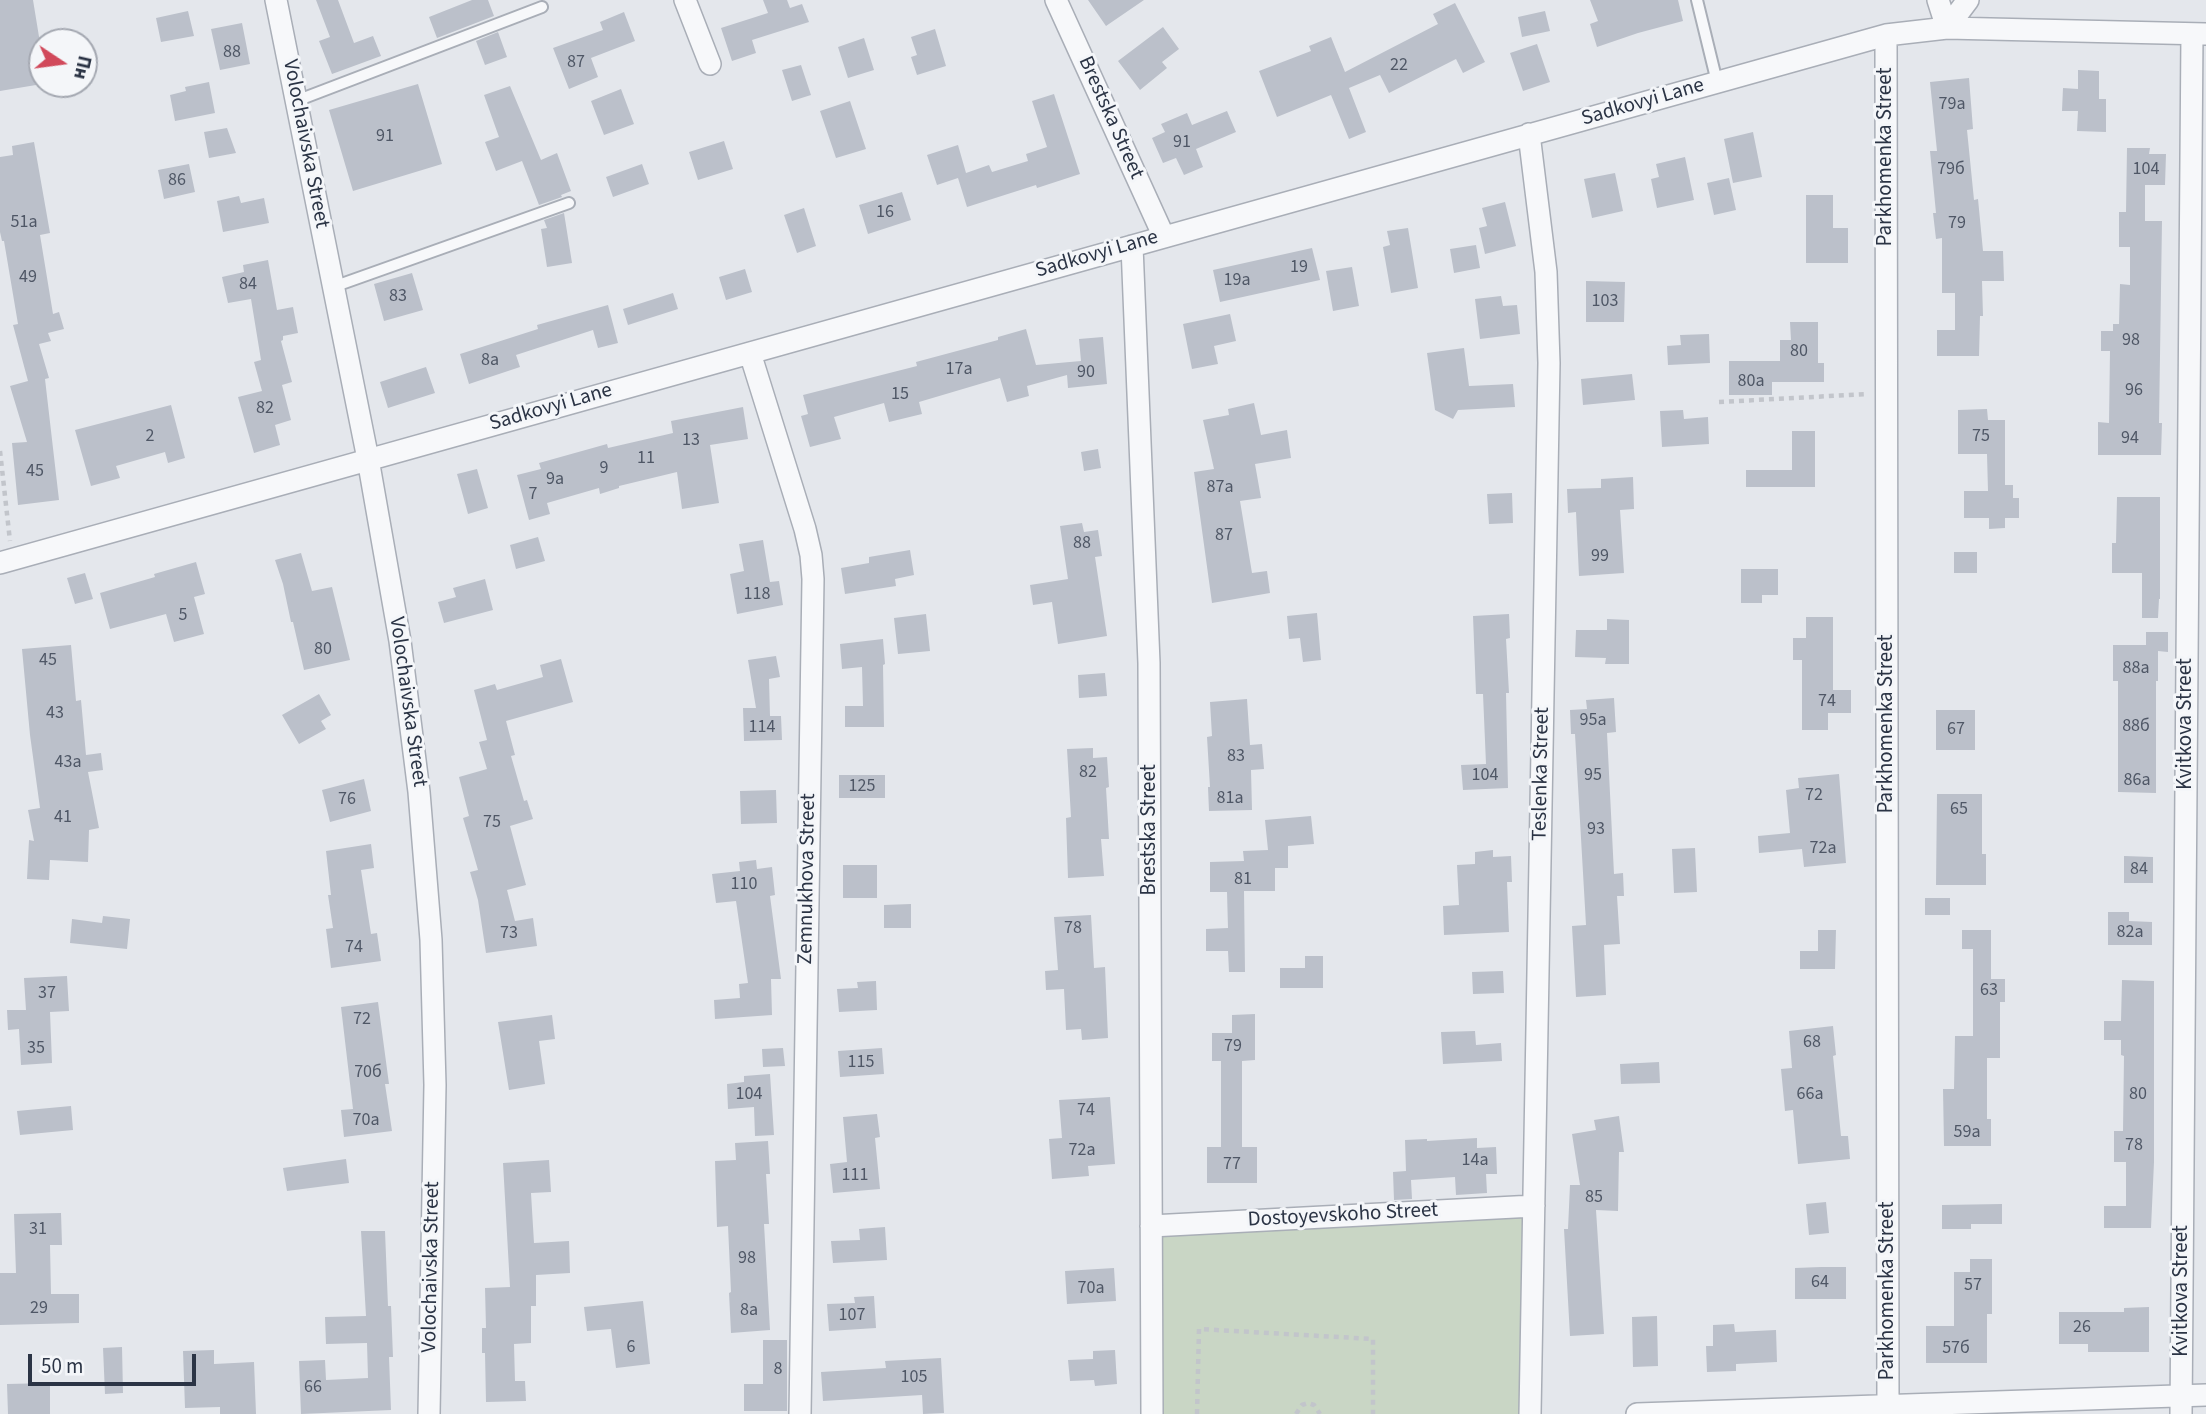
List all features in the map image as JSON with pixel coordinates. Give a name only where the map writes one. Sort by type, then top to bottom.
[{"type":"street","name":"Volochaivska Street","points":[[276,0],[368,459],[400,641],[419,792],[431,940],[435,1085],[429,1414]]},
{"type":"street","points":[[685,0],[710,64]]},
{"type":"street","name":"Brestska Street","points":[[1056,0],[1164,237]]},
{"type":"street","points":[[1938,0],[1947,28]]},
{"type":"street","points":[[1947,28],[1968,0]]},
{"type":"street","name":"Sadkovyi Lane","points":[[0,563],[1886,35],[1947,28],[2199,34]]},
{"type":"street","name":"Kvitkova Street","points":[[2181,1405],[2199,34]]},
{"type":"street","name":"Parkhomenka Street","points":[[1886,35],[1888,1410]]},
{"type":"street","name":"Teslenka Street","points":[[1530,134],[1546,272],[1549,363],[1530,1414]]},
{"type":"street","name":"Brestska Street","points":[[1132,246],[1149,663],[1152,1414]]},
{"type":"street","name":"Zemnukhova Street","points":[[750,353],[805,529],[813,579],[800,1414]]},
{"type":"street","name":"Dostoyevskoho Street","points":[[1151,1226],[1534,1206]]},
{"type":"street","points":[[1637,1414],[2181,1405],[2206,1395]]},
{"type":"lane","points":[[1697,0],[1717,82]]},
{"type":"lane","points":[[296,101],[542,7]]},
{"type":"lane","points":[[334,287],[569,203]]},
{"type":"path","points":[[1719,402],[1886,393]]},
{"type":"path","points":[[0,451],[9,537]]},
{"type":"path","points":[[1197,1414],[1199,1329],[1373,1339],[1373,1414]]},
{"type":"path","points":[[1296,1414],[1302,1405],[1308,1403],[1319,1409],[1320,1414]]},
{"type":"green space","points":[[1529,1212],[1525,1414],[1157,1414],[1156,1231]]},
{"type":"building","points":[[0,0],[33,0],[38,28],[28,28],[28,86],[0,91]]},
{"type":"building","points":[[316,0],[338,0],[354,43],[373,36],[381,56],[332,74],[319,41],[330,37]]},
{"type":"building","points":[[472,0],[488,0],[494,16],[437,38],[429,17]]},
{"type":"building","points":[[763,0],[787,0],[790,8],[802,4],[809,22],[752,40],[756,53],[732,61],[721,28],[768,13]]},
{"type":"building","points":[[1088,0],[1144,0],[1106,26]]},
{"type":"building","points":[[1590,0],[1678,0],[1683,21],[1597,47],[1590,24],[1598,21]]},
{"type":"building","points":[[1455,3],[1485,62],[1463,73],[1456,59],[1389,93],[1380,75],[1349,88],[1366,132],[1349,139],[1331,95],[1277,117],[1259,71],[1311,51],[1309,46],[1331,37],[1345,72],[1438,24],[1433,14]]},
{"type":"building","points":[[188,11],[194,36],[161,42],[156,18]]},
{"type":"building","points":[[1545,11],[1550,31],[1522,37],[1518,17]]},
{"type":"building","points":[[624,12],[635,41],[591,58],[598,77],[569,89],[553,48],[603,30],[600,22]]},
{"type":"building","points":[[242,23],[250,64],[220,70],[211,29]]},
{"type":"building","points":[[1163,27],[1179,49],[1162,62],[1167,68],[1140,90],[1118,61]]},
{"type":"building","points":[[935,29],[946,66],[917,75],[911,57],[917,55],[911,37]]},
{"type":"building","points":[[498,32],[507,57],[485,65],[476,41]]},
{"type":"building","points":[[864,38],[874,70],[848,78],[838,47]]},
{"type":"building","points":[[1537,44],[1550,82],[1523,91],[1510,53]]},
{"type":"building","points":[[801,65],[811,95],[792,101],[782,70]]},
{"type":"building","points":[[2078,70],[2099,71],[2099,99],[2106,99],[2106,132],[2077,131],[2078,111],[2062,111],[2063,88],[2078,89]]},
{"type":"building","points":[[1969,78],[1973,129],[1967,130],[1974,200],[1978,199],[1983,251],[2003,251],[2004,281],[1982,281],[1983,316],[1980,316],[1979,356],[1937,356],[1937,330],[1955,330],[1955,293],[1942,293],[1942,238],[1936,239],[1933,213],[1936,213],[1930,151],[1937,151],[1930,82]]},
{"type":"building","points":[[209,82],[215,113],[175,121],[170,95],[186,91],[185,87]]},
{"type":"building","points":[[418,84],[442,164],[353,191],[329,110]]},
{"type":"building","points":[[510,86],[541,160],[557,153],[571,191],[561,195],[562,197],[539,205],[522,161],[496,171],[485,142],[499,137],[484,95]]},
{"type":"building","points":[[621,89],[634,124],[604,135],[591,101]]},
{"type":"building","points":[[1054,94],[1080,174],[967,207],[958,178],[937,185],[927,155],[958,145],[966,173],[989,165],[992,172],[1028,161],[1026,154],[1047,147],[1032,101]]},
{"type":"building","points":[[850,101],[866,149],[836,158],[820,111]]},
{"type":"building","points":[[1227,111],[1236,132],[1196,149],[1203,167],[1184,175],[1176,158],[1163,163],[1152,138],[1165,132],[1161,124],[1187,113],[1192,125]]},
{"type":"building","points":[[227,128],[236,153],[209,158],[204,132]]},
{"type":"building","points":[[1753,132],[1762,177],[1733,183],[1724,139]]},
{"type":"building","points":[[724,141],[733,169],[698,180],[689,152]]},
{"type":"building","points":[[34,142],[50,233],[40,235],[53,314],[59,312],[64,329],[48,333],[51,341],[39,344],[49,378],[45,379],[59,500],[18,505],[12,443],[27,442],[10,386],[28,381],[13,325],[18,324],[4,241],[0,232],[0,157],[13,155],[12,146]]},
{"type":"building","points":[[2127,148],[2150,148],[2149,154],[2166,154],[2165,185],[2145,185],[2145,221],[2162,221],[2159,423],[2162,423],[2161,455],[2098,455],[2098,422],[2109,423],[2110,351],[2101,351],[2101,331],[2113,331],[2113,324],[2119,324],[2120,284],[2130,285],[2130,247],[2119,247],[2119,212],[2126,212]]},
{"type":"building","points":[[1685,157],[1694,200],[1657,208],[1651,179],[1659,177],[1656,164]]},
{"type":"building","points":[[189,164],[195,192],[164,199],[158,170]]},
{"type":"building","points":[[642,164],[649,184],[613,197],[606,177]]},
{"type":"building","points":[[1615,173],[1623,211],[1592,218],[1584,179]]},
{"type":"building","points":[[1729,178],[1736,210],[1714,215],[1707,183]]},
{"type":"building","points":[[902,192],[911,220],[868,234],[859,205]]},
{"type":"building","points":[[1806,195],[1833,195],[1833,228],[1848,228],[1848,263],[1806,263]]},
{"type":"building","points":[[239,196],[241,203],[264,198],[269,223],[223,232],[217,201]]},
{"type":"building","points":[[1505,202],[1516,246],[1485,254],[1479,228],[1487,226],[1482,208]]},
{"type":"building","points":[[804,208],[816,246],[797,253],[784,215]]},
{"type":"building","points":[[564,213],[572,263],[547,267],[541,229],[547,228],[544,220]]},
{"type":"building","points":[[1408,228],[1418,288],[1391,293],[1383,247],[1390,245],[1387,231]]},
{"type":"building","points":[[1476,245],[1480,268],[1454,273],[1450,249]]},
{"type":"building","points":[[1312,248],[1320,280],[1220,302],[1213,270]]},
{"type":"building","points":[[268,260],[277,310],[293,307],[298,333],[283,336],[281,341],[292,382],[282,385],[291,420],[275,425],[280,445],[254,453],[238,397],[262,391],[254,362],[261,360],[251,299],[228,303],[222,277],[244,272],[243,265]]},
{"type":"building","points":[[1352,267],[1359,306],[1333,311],[1326,271]]},
{"type":"building","points":[[745,269],[752,292],[726,300],[719,277]]},
{"type":"building","points":[[412,273],[423,310],[384,321],[374,284]]},
{"type":"building","points":[[1586,281],[1625,282],[1624,322],[1586,322]]},
{"type":"building","points":[[673,293],[678,309],[628,325],[623,309]]},
{"type":"building","points":[[1501,296],[1503,306],[1517,305],[1520,334],[1480,339],[1475,299]]},
{"type":"building","points":[[608,305],[618,343],[598,348],[593,330],[516,355],[520,367],[469,384],[460,354],[538,329],[537,325]]},
{"type":"building","points":[[1230,314],[1236,341],[1214,346],[1218,364],[1192,369],[1183,324]]},
{"type":"building","points":[[1790,322],[1818,322],[1818,363],[1824,363],[1824,382],[1772,382],[1772,395],[1729,395],[1729,361],[1780,361],[1780,340],[1791,340]]},
{"type":"building","points":[[1026,329],[1036,365],[1081,361],[1079,339],[1103,337],[1107,384],[1068,388],[1067,375],[1027,386],[1029,396],[1007,402],[1000,378],[919,402],[922,414],[889,422],[884,403],[834,417],[841,439],[810,447],[801,416],[808,414],[803,395],[917,366],[916,362],[998,340],[998,337]]},
{"type":"building","points":[[1709,334],[1710,363],[1668,365],[1667,346],[1681,345],[1680,335]]},
{"type":"building","points":[[1464,348],[1469,386],[1513,384],[1515,407],[1458,410],[1453,419],[1435,410],[1427,353]]},
{"type":"building","points":[[426,367],[435,393],[388,408],[380,382]]},
{"type":"building","points":[[1632,374],[1635,400],[1583,405],[1581,379]]},
{"type":"building","points":[[1254,403],[1261,435],[1287,430],[1291,458],[1255,464],[1261,498],[1240,501],[1252,573],[1267,571],[1270,593],[1212,603],[1194,472],[1214,469],[1203,420],[1229,415],[1228,409]]},
{"type":"building","points":[[171,405],[185,458],[168,463],[165,452],[116,466],[120,478],[91,486],[75,430]]},
{"type":"building","points":[[743,407],[748,439],[710,445],[719,503],[682,509],[677,472],[619,486],[600,494],[599,488],[547,503],[550,514],[529,520],[517,475],[541,469],[539,463],[607,444],[608,448],[673,433],[671,421]]},
{"type":"building","points":[[1987,409],[1988,420],[2005,420],[2005,485],[2013,485],[2013,498],[2019,498],[2019,518],[2005,518],[2005,528],[1989,529],[1989,518],[1964,518],[1964,491],[1988,491],[1987,454],[1958,454],[1958,410]]},
{"type":"building","points":[[1683,410],[1684,419],[1708,417],[1709,444],[1662,447],[1660,411]]},
{"type":"building","points":[[1792,431],[1815,431],[1815,487],[1746,487],[1746,470],[1792,470]]},
{"type":"building","points":[[1098,449],[1101,468],[1084,471],[1081,452]]},
{"type":"building","points":[[477,469],[488,508],[468,514],[457,474]]},
{"type":"building","points":[[1633,477],[1634,509],[1620,510],[1624,573],[1579,576],[1576,512],[1568,513],[1567,489],[1601,488],[1601,479]]},
{"type":"building","points":[[1512,493],[1513,523],[1489,524],[1487,494]]},
{"type":"building","points":[[2117,497],[2160,497],[2158,618],[2142,618],[2142,573],[2112,573]]},
{"type":"building","points":[[1082,523],[1084,532],[1098,530],[1102,556],[1095,557],[1107,636],[1058,644],[1052,602],[1033,605],[1030,585],[1068,579],[1060,526]]},
{"type":"building","points":[[538,537],[545,561],[516,569],[510,545]]},
{"type":"building","points":[[763,540],[770,582],[779,581],[783,605],[737,614],[730,574],[744,571],[739,544]]},
{"type":"building","points":[[910,550],[914,575],[895,579],[896,586],[845,594],[841,568],[869,563],[869,557]]},
{"type":"building","points":[[1954,552],[1977,552],[1977,573],[1954,573]]},
{"type":"building","points":[[301,553],[312,591],[332,587],[350,660],[304,670],[275,560]]},
{"type":"building","points":[[196,562],[205,594],[194,597],[204,634],[174,642],[166,614],[110,629],[100,593]]},
{"type":"building","points":[[1741,569],[1778,569],[1778,595],[1762,595],[1762,603],[1741,603]]},
{"type":"building","points":[[85,573],[93,599],[75,604],[67,578]]},
{"type":"building","points":[[485,579],[493,610],[444,623],[438,602],[456,597],[453,588]]},
{"type":"building","points":[[1317,613],[1321,660],[1303,662],[1300,638],[1289,639],[1287,616]]},
{"type":"building","points":[[926,614],[930,651],[898,654],[894,618]]},
{"type":"building","points":[[1509,614],[1510,638],[1506,639],[1509,693],[1506,693],[1508,788],[1463,790],[1461,765],[1486,764],[1483,694],[1476,694],[1473,616]]},
{"type":"building","points":[[1806,617],[1833,617],[1833,690],[1851,690],[1851,713],[1828,713],[1828,730],[1802,730],[1802,660],[1793,660],[1793,638],[1806,638]]},
{"type":"building","points":[[1607,619],[1629,620],[1629,664],[1605,664],[1606,658],[1575,657],[1576,630],[1607,630]]},
{"type":"building","points":[[2146,632],[2168,632],[2168,652],[2158,651],[2156,793],[2118,792],[2118,681],[2113,681],[2113,645],[2146,645]]},
{"type":"building","points":[[883,639],[884,727],[845,727],[845,706],[863,706],[862,667],[842,669],[840,644]]},
{"type":"building","points":[[71,645],[76,701],[81,700],[86,755],[101,753],[103,770],[88,772],[99,828],[89,830],[88,862],[50,860],[49,880],[27,879],[29,840],[34,841],[28,810],[40,808],[22,649]]},
{"type":"building","points":[[776,656],[780,677],[769,679],[770,716],[781,716],[782,740],[744,741],[743,708],[756,708],[748,660]]},
{"type":"building","points":[[561,659],[573,702],[506,721],[515,755],[511,756],[524,801],[527,800],[533,819],[510,826],[526,885],[507,890],[515,921],[533,918],[537,946],[486,953],[478,900],[470,872],[478,870],[463,818],[469,816],[459,777],[487,769],[479,742],[487,740],[474,690],[495,684],[497,690],[543,677],[540,665]]},
{"type":"building","points":[[1105,673],[1107,696],[1079,698],[1078,675]]},
{"type":"building","points":[[319,694],[331,715],[321,721],[326,729],[299,744],[282,715]]},
{"type":"building","points":[[1614,698],[1616,732],[1607,733],[1614,874],[1623,873],[1624,896],[1617,896],[1620,944],[1604,945],[1606,995],[1576,997],[1572,926],[1586,925],[1575,734],[1571,734],[1570,710],[1587,709],[1586,700]]},
{"type":"building","points":[[1247,699],[1250,745],[1262,744],[1264,769],[1251,770],[1252,810],[1209,811],[1207,737],[1212,736],[1210,702]]},
{"type":"building","points":[[1936,710],[1975,710],[1975,750],[1936,750]]},
{"type":"building","points":[[1093,748],[1093,758],[1107,757],[1109,839],[1101,839],[1104,876],[1068,878],[1066,818],[1071,817],[1067,749]]},
{"type":"building","points":[[1839,774],[1846,863],[1804,867],[1802,849],[1759,853],[1758,836],[1790,833],[1786,790],[1799,788],[1798,778]]},
{"type":"building","points":[[839,775],[885,775],[885,798],[839,798]]},
{"type":"building","points":[[364,779],[371,811],[330,822],[322,790]]},
{"type":"building","points":[[776,790],[777,823],[741,824],[740,791]]},
{"type":"building","points":[[1937,794],[1982,794],[1982,854],[1986,854],[1986,885],[1936,885]]},
{"type":"building","points":[[1311,816],[1314,844],[1288,846],[1288,868],[1275,868],[1275,891],[1244,891],[1245,972],[1229,972],[1228,951],[1206,951],[1206,929],[1228,928],[1227,892],[1210,892],[1210,862],[1244,861],[1243,851],[1268,850],[1265,820]]},
{"type":"building","points":[[371,844],[374,868],[361,870],[371,934],[377,933],[381,961],[331,968],[326,929],[333,928],[326,851]]},
{"type":"building","points":[[1695,848],[1697,892],[1674,893],[1672,849]]},
{"type":"building","points":[[1493,850],[1493,857],[1511,856],[1512,882],[1507,882],[1509,932],[1444,935],[1443,906],[1459,905],[1457,865],[1475,864],[1475,852]]},
{"type":"building","points":[[2124,856],[2153,857],[2153,883],[2124,883]]},
{"type":"building","points":[[756,860],[757,869],[772,867],[775,895],[770,896],[781,979],[771,979],[772,1015],[715,1019],[714,1000],[740,998],[739,984],[748,983],[736,901],[716,903],[712,874],[740,871],[739,862]]},
{"type":"building","points":[[843,865],[877,865],[877,898],[843,898]]},
{"type":"building","points":[[1925,898],[1950,898],[1950,915],[1925,915]]},
{"type":"building","points":[[911,904],[911,928],[884,928],[884,905]]},
{"type":"building","points":[[2108,912],[2129,912],[2129,921],[2152,922],[2152,945],[2108,945]]},
{"type":"building","points":[[1091,915],[1094,968],[1105,967],[1108,1038],[1082,1040],[1081,1029],[1066,1030],[1064,989],[1046,990],[1045,971],[1058,970],[1054,917]]},
{"type":"building","points":[[103,916],[130,919],[127,949],[70,943],[72,919],[102,923]]},
{"type":"building","points":[[1818,930],[1836,930],[1835,969],[1800,969],[1800,951],[1818,951]]},
{"type":"building","points":[[1962,930],[1991,930],[1991,979],[2005,979],[2005,1002],[2000,1002],[2000,1058],[1987,1058],[1987,1119],[1991,1119],[1991,1146],[1944,1146],[1943,1089],[1954,1089],[1955,1036],[1973,1036],[1973,949],[1962,949]]},
{"type":"building","points":[[1305,956],[1323,956],[1323,988],[1280,988],[1280,968],[1305,968]]},
{"type":"building","points":[[1503,971],[1504,993],[1473,994],[1472,972]]},
{"type":"building","points":[[67,976],[69,1011],[50,1012],[52,1063],[21,1065],[19,1029],[8,1030],[7,1010],[26,1010],[24,978]]},
{"type":"building","points":[[2122,980],[2154,981],[2154,1162],[2151,1228],[2104,1228],[2104,1206],[2126,1206],[2126,1162],[2114,1162],[2114,1131],[2123,1131],[2124,1056],[2121,1055],[2121,1040],[2104,1040],[2104,1021],[2121,1021]]},
{"type":"building","points":[[876,981],[877,1010],[839,1012],[837,989],[858,988],[857,982]]},
{"type":"building","points":[[378,1002],[392,1131],[344,1137],[341,1110],[353,1109],[341,1007]]},
{"type":"building","points":[[1255,1014],[1255,1060],[1242,1061],[1242,1147],[1257,1147],[1257,1183],[1207,1183],[1207,1147],[1221,1147],[1221,1061],[1212,1061],[1212,1033],[1232,1033],[1232,1015]]},
{"type":"building","points":[[552,1015],[555,1039],[539,1041],[545,1084],[509,1090],[498,1022]]},
{"type":"building","points":[[1833,1026],[1836,1055],[1833,1056],[1841,1136],[1848,1136],[1850,1159],[1798,1164],[1793,1110],[1785,1111],[1781,1069],[1792,1068],[1789,1031]]},
{"type":"building","points":[[1475,1031],[1476,1045],[1501,1043],[1502,1061],[1443,1064],[1441,1032]]},
{"type":"building","points":[[783,1048],[785,1066],[763,1067],[762,1049]]},
{"type":"building","points":[[882,1048],[884,1074],[840,1077],[838,1051]]},
{"type":"building","points":[[1659,1062],[1660,1083],[1621,1084],[1620,1064]]},
{"type":"building","points":[[770,1074],[774,1135],[755,1136],[754,1107],[728,1109],[727,1084],[744,1082],[744,1076]]},
{"type":"building","points":[[1110,1097],[1115,1164],[1088,1166],[1089,1176],[1052,1179],[1049,1139],[1062,1138],[1059,1100]]},
{"type":"building","points":[[71,1106],[73,1130],[20,1135],[17,1111]]},
{"type":"building","points":[[877,1114],[880,1137],[875,1138],[880,1189],[833,1193],[830,1164],[847,1162],[843,1117]]},
{"type":"building","points":[[1619,1116],[1624,1152],[1619,1152],[1618,1211],[1596,1210],[1604,1334],[1570,1336],[1564,1229],[1568,1229],[1570,1185],[1580,1185],[1572,1134],[1596,1130],[1594,1120]]},
{"type":"building","points":[[1477,1138],[1477,1148],[1496,1147],[1497,1174],[1486,1174],[1487,1193],[1456,1195],[1455,1177],[1411,1180],[1412,1199],[1394,1200],[1393,1172],[1406,1171],[1405,1140]]},
{"type":"building","points":[[768,1141],[770,1174],[766,1174],[769,1224],[764,1224],[770,1330],[731,1333],[728,1226],[717,1227],[715,1161],[736,1160],[735,1143]]},
{"type":"building","points":[[346,1159],[349,1183],[287,1191],[283,1168]]},
{"type":"building","points":[[549,1160],[551,1192],[531,1193],[534,1243],[569,1241],[570,1273],[536,1275],[536,1306],[531,1306],[531,1343],[514,1344],[515,1381],[525,1381],[526,1401],[486,1402],[485,1353],[482,1353],[482,1328],[486,1328],[485,1288],[510,1287],[503,1163]]},
{"type":"building","points":[[1826,1202],[1829,1233],[1809,1235],[1806,1204]]},
{"type":"building","points":[[2002,1204],[2002,1224],[1971,1224],[1971,1229],[1942,1229],[1942,1205]]},
{"type":"building","points":[[61,1213],[62,1245],[50,1245],[51,1294],[79,1294],[79,1323],[0,1325],[0,1273],[16,1273],[14,1214]]},
{"type":"building","points":[[885,1227],[887,1260],[833,1263],[831,1241],[860,1240],[859,1229]]},
{"type":"building","points":[[361,1231],[385,1231],[393,1357],[389,1357],[391,1410],[301,1414],[299,1361],[325,1360],[326,1380],[368,1378],[367,1343],[326,1344],[325,1317],[366,1316]]},
{"type":"building","points":[[1970,1259],[1992,1259],[1992,1314],[1987,1314],[1987,1363],[1926,1363],[1926,1326],[1954,1326],[1954,1272],[1970,1272]]},
{"type":"building","points":[[1846,1267],[1846,1299],[1795,1299],[1795,1268]]},
{"type":"building","points":[[1114,1268],[1116,1301],[1067,1304],[1065,1271]]},
{"type":"building","points":[[874,1296],[876,1328],[829,1331],[827,1304],[855,1303],[854,1297]]},
{"type":"building","points":[[643,1301],[650,1364],[616,1368],[611,1329],[587,1331],[584,1307]]},
{"type":"building","points":[[2149,1307],[2149,1352],[2088,1352],[2088,1344],[2059,1344],[2059,1312],[2124,1312],[2124,1308]]},
{"type":"building","points":[[1657,1316],[1658,1366],[1633,1367],[1632,1317]]},
{"type":"building","points":[[1734,1324],[1735,1332],[1776,1330],[1777,1362],[1736,1364],[1736,1371],[1707,1372],[1706,1346],[1713,1346],[1713,1325]]},
{"type":"building","points":[[763,1340],[787,1340],[787,1411],[744,1411],[744,1384],[763,1384]]},
{"type":"building","points":[[122,1347],[123,1393],[105,1394],[103,1348]]},
{"type":"building","points":[[214,1350],[214,1364],[254,1362],[256,1414],[220,1414],[220,1407],[185,1408],[183,1351]]},
{"type":"building","points":[[1115,1350],[1117,1384],[1095,1386],[1094,1380],[1070,1381],[1068,1360],[1093,1359],[1093,1351]]},
{"type":"building","points":[[941,1358],[944,1413],[923,1414],[922,1395],[823,1401],[821,1372],[886,1368],[885,1361]]},
{"type":"building","points":[[50,1383],[50,1414],[8,1414],[7,1384]]}]
